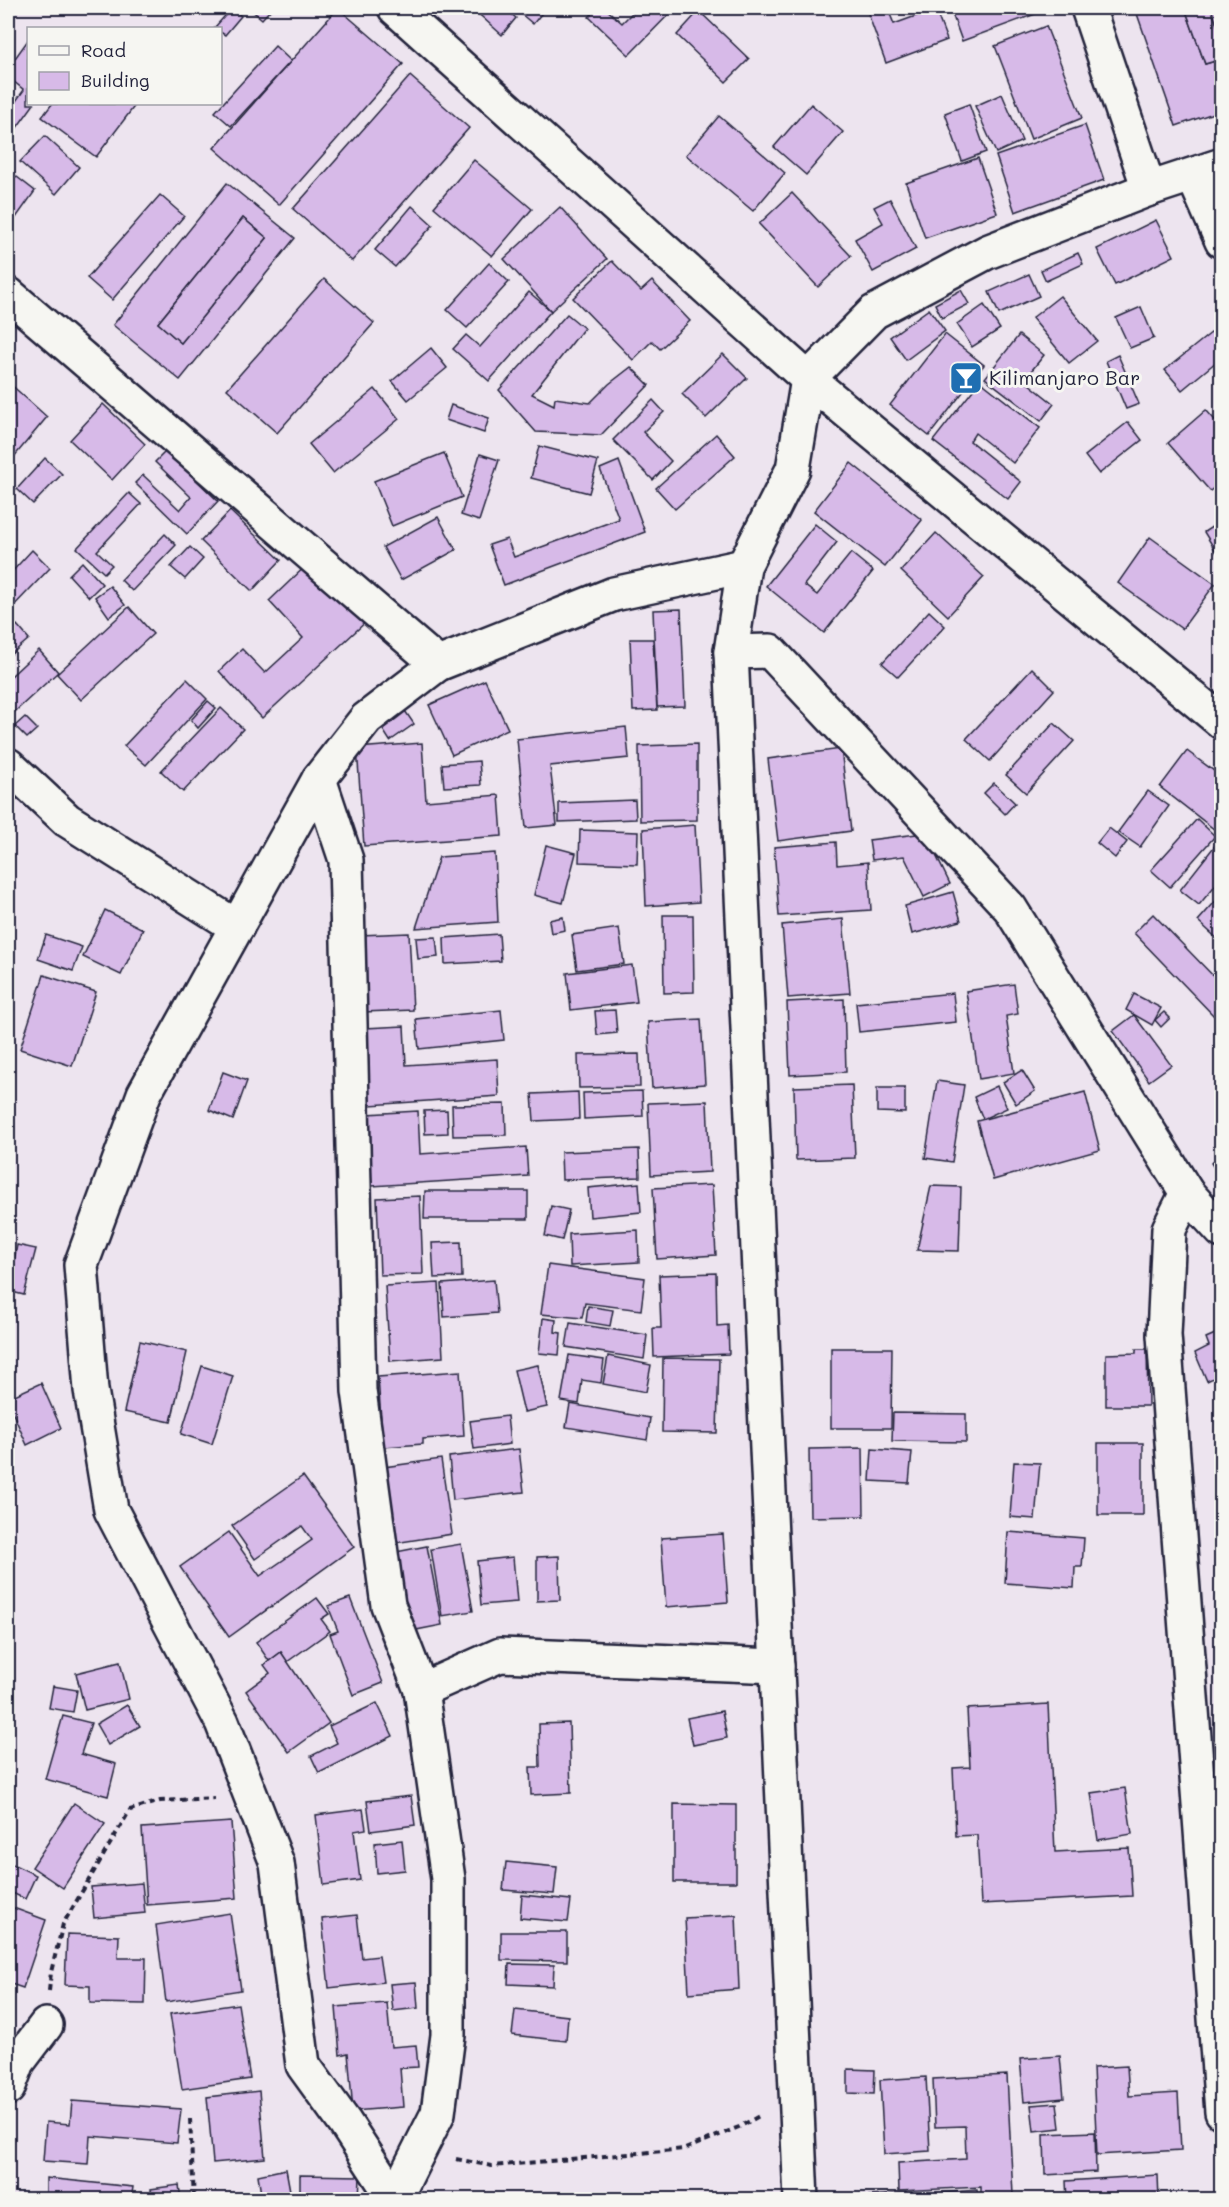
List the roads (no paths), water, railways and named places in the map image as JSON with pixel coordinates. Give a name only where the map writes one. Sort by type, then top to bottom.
[{"type":"street","points":[[395,8],[808,379],[1221,722]]},
{"type":"street","points":[[1088,8],[1149,189]]},
{"type":"street","points":[[801,2199],[731,652],[744,566],[793,469],[808,379],[874,312],[987,252],[1149,189],[1207,170],[1221,241]]},
{"type":"street","points":[[8,294],[438,664]]},
{"type":"street","points":[[394,2199],[345,2123],[303,2064],[277,1863],[222,1722],[111,1510],[91,1390],[81,1265],[144,1094],[319,779],[366,719],[438,664],[614,594],[744,566]]},
{"type":"street","points":[[731,652],[770,651],[1010,908],[1187,1193],[1221,1231]]},
{"type":"street","points":[[8,765],[67,820],[237,927]]},
{"type":"street","points":[[319,779],[346,860],[359,1391],[388,1605],[421,1690],[448,1879],[448,2035],[438,2113],[394,2199]]},
{"type":"street","points":[[1187,1193],[1168,1229],[1164,1335],[1221,2079],[1221,2112]]},
{"type":"street","points":[[421,1690],[500,1655],[777,1666]]},
{"type":"street","points":[[8,2088],[18,2062],[45,2025]]},
{"type":"place","name":"Kilimanjaro Bar","points":[[966,378]]}]
